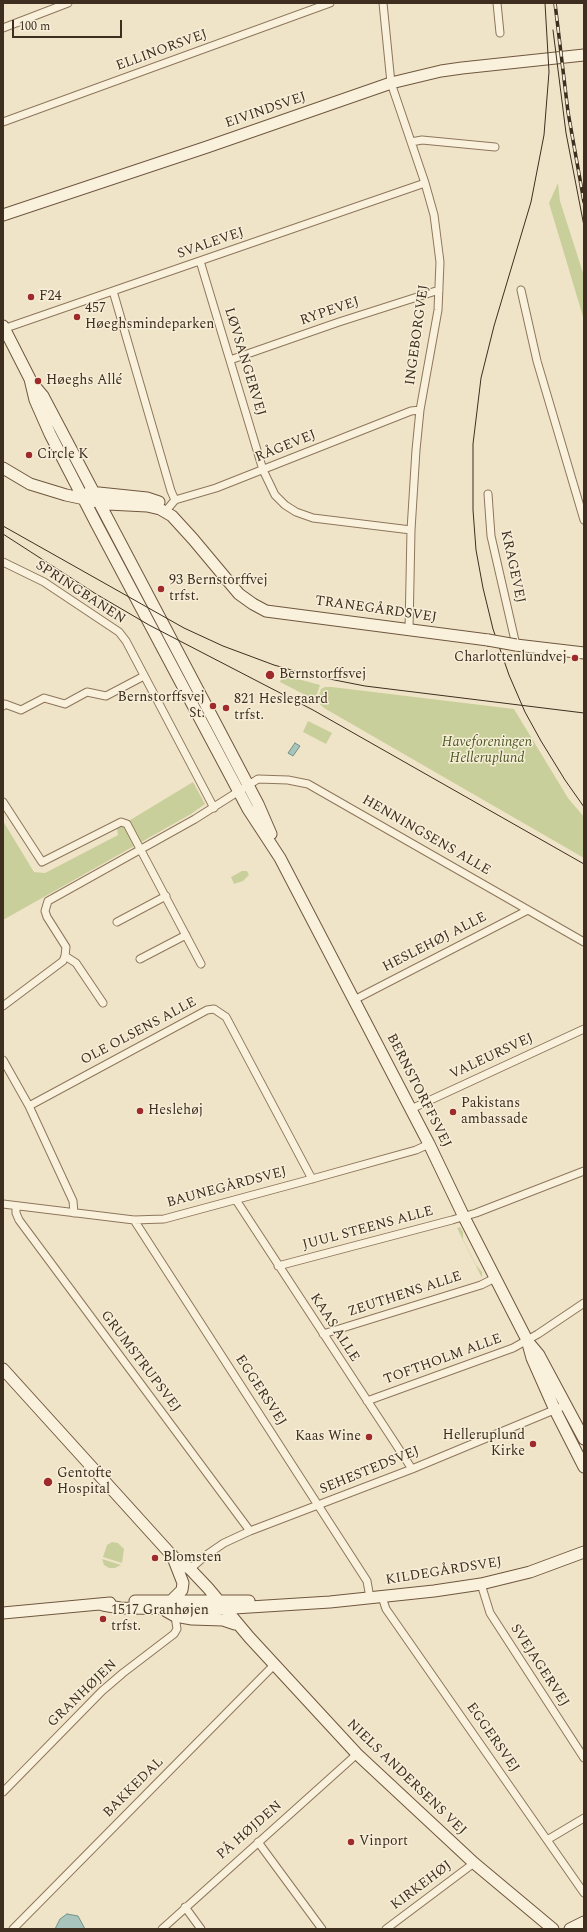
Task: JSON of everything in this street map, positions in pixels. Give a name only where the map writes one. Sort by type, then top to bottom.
[{"type":"street","points":[[3,28],[68,3]]},
{"type":"street","name":"ELLINORSVEJ","points":[[3,122],[330,3]]},
{"type":"street","name":"INGEBORGVEJ","points":[[383,3],[391,83],[425,183],[434,215],[440,262],[438,310],[420,410],[413,480],[409,630]]},
{"type":"street","points":[[497,3],[500,33]]},
{"type":"street","name":"EIVINDSVEJ","points":[[3,215],[207,147],[391,83],[441,71],[584,54]]},
{"type":"street","points":[[411,142],[422,140],[495,147]]},
{"type":"street","name":"SVALEVEJ","points":[[3,328],[425,183]]},
{"type":"street","name":"LØVSANGERVEJ","points":[[200,261],[263,470],[276,496],[285,505],[296,512],[313,518],[411,530]]},
{"type":"street","name":"RYPEVEJ","points":[[230,360],[439,290]]},
{"type":"street","points":[[521,290],[538,361],[584,520]]},
{"type":"street","points":[[113,291],[171,491],[170,506]]},
{"type":"street","name":"BERNSTORFFSVEJ","points":[[3,328],[30,379],[43,396],[248,785],[280,858],[429,1144],[494,1278],[527,1340],[532,1358],[555,1410],[584,1466]]},
{"type":"street","name":"BERNSTORFFSVEJ","points":[[30,379],[35,400],[50,434],[88,509],[238,791],[280,858]]},
{"type":"street","name":"RÅGEVEJ","points":[[170,506],[411,411],[420,410]]},
{"type":"street","points":[[3,468],[23,480],[35,491],[52,498],[83,505],[88,509]]},
{"type":"street","name":"TRANEGÅRDSVEJ","points":[[23,480],[47,489],[147,506],[170,506],[193,539],[239,594],[257,607],[266,611],[584,653]]},
{"type":"street","name":"KRAGEVEJ","points":[[488,494],[491,536],[516,645]]},
{"type":"street","name":"SPRINGBANEN","points":[[3,563],[44,582],[112,626],[126,641],[214,808]]},
{"type":"street","points":[[3,706],[5,704],[22,710],[44,698],[65,704],[87,692],[106,696],[144,676]]},
{"type":"street","name":"HENNINGSENS ALLE","points":[[66,956],[66,947],[47,917],[46,906],[54,896],[214,808],[238,791],[261,778],[288,780],[308,784],[584,942]]},
{"type":"street","points":[[3,802],[42,862],[121,822],[127,824],[142,848],[201,964]]},
{"type":"street","points":[[117,922],[166,896]]},
{"type":"street","name":"HESLEHØJ ALLE","points":[[354,1000],[528,910]]},
{"type":"street","points":[[140,959],[186,935]]},
{"type":"street","points":[[3,1006],[63,961],[66,956],[76,963],[103,1003]]},
{"type":"street","name":"OLE OLSENS ALLE","points":[[29,1106],[207,1010],[214,1009],[226,1017],[312,1179]]},
{"type":"street","name":"VALEURSVEJ","points":[[411,1109],[584,1029]]},
{"type":"street","points":[[3,1060],[29,1106],[73,1201],[74,1213]]},
{"type":"street","name":"BAUNEGÅRDSVEJ","points":[[3,1204],[134,1220],[175,1217],[416,1150],[429,1144]]},
{"type":"street","name":"JUUL STEENS ALLE","points":[[278,1266],[464,1216],[584,1170]]},
{"type":"street","name":"KAAS ALLE","points":[[236,1200],[412,1469]]},
{"type":"street","name":"GRUMSTRUPSVEJ","points":[[16,1206],[16,1213],[19,1220],[250,1531]]},
{"type":"street","name":"EGGERSVEJ","points":[[134,1220],[367,1581],[370,1598]]},
{"type":"street","name":"ZEUTHENS ALLE","points":[[323,1334],[481,1285],[494,1278]]},
{"type":"street","name":"TOFTHOLM ALLE","points":[[367,1401],[513,1348],[584,1303]]},
{"type":"street","name":"BERNSTORFFSVEJ","points":[[527,1340],[539,1354],[584,1439]]},
{"type":"street","points":[[3,1369],[171,1555],[186,1574],[182,1590],[172,1600]]},
{"type":"street","name":"SEHESTEDSVEJ","points":[[186,1574],[205,1556],[224,1543],[250,1531],[412,1469],[566,1405]]},
{"type":"street","name":"KILDEGÅRDSVEJ","points":[[103,1605],[120,1608],[162,1609],[218,1605],[306,1604],[434,1592],[481,1584],[537,1569],[584,1552]]},
{"type":"street","name":"NIELS ANDERSENS VEJ","points":[[186,1574],[249,1637],[357,1754],[474,1863],[553,1929]]},
{"type":"street","name":"SVEJAGERVEJ","points":[[481,1584],[490,1613],[584,1758]]},
{"type":"street","name":"EGGERSVEJ","points":[[382,1597],[386,1609],[584,1893]]},
{"type":"street","name":"KILDEGÅRDSVEJ","points":[[3,1613],[103,1605],[124,1601],[172,1600],[218,1605]]},
{"type":"street","name":"NIELS ANDERSENS VEJ","points":[[218,1605],[249,1637]]},
{"type":"street","name":"KILDEGÅRDSVEJ","points":[[162,1609],[176,1616],[192,1619],[223,1620],[235,1624]]},
{"type":"street","name":"GRANHØJEN","points":[[3,1792],[102,1691],[174,1634],[177,1629],[176,1616]]},
{"type":"street","name":"BAKKEDAL","points":[[13,1929],[274,1665]]},
{"type":"street","name":"PÅ HØJDEN","points":[[162,1929],[357,1754]]},
{"type":"street","points":[[547,1840],[584,1818]]},
{"type":"street","points":[[258,1842],[322,1929]]},
{"type":"street","name":"KIRKEHØJ","points":[[386,1929],[474,1863]]},
{"type":"street","points":[[185,1907],[201,1929]]},
{"type":"street","points":[[570,1929],[584,1922]]},
{"type":"green space","points":[[558,183],[560,201],[584,276],[584,320],[549,203]]},
{"type":"green space","points":[[283,675],[320,685],[315,700],[280,682]]},
{"type":"green space","name":"Haveforeningen Helleruplund","points":[[325,687],[514,709],[568,798],[584,817],[584,858],[324,708],[317,701],[321,689]]},
{"type":"green space","points":[[308,721],[332,733],[326,744],[303,732]]},
{"type":"green space","points":[[193,782],[205,804],[191,814],[3,920],[3,821],[34,872],[45,873],[118,835],[117,828]]},
{"type":"green space","points":[[242,871],[247,871],[249,875],[243,881],[234,884],[231,877]]},
{"type":"green space","points":[[460,1227],[463,1232],[463,1239],[476,1265],[482,1272],[482,1278],[457,1228]]},
{"type":"green space","points":[[112,1542],[118,1543],[124,1549],[122,1563],[103,1557],[107,1545]]},
{"type":"green space","points":[[102,1559],[121,1565],[115,1568],[109,1568],[104,1565]]},
{"type":"water","points":[[295,743],[300,746],[293,756],[288,753]]},
{"type":"water","points":[[67,1914],[78,1916],[85,1929],[55,1929],[60,1919]]},
{"type":"tram line","points":[[545,3],[549,72],[544,135],[531,202],[494,326],[481,378],[473,444],[473,510],[476,550],[483,588],[493,629],[509,675],[525,712],[541,741],[584,807]]},
{"type":"tram line","points":[[553,30],[566,133],[584,226]]},
{"type":"tram line","points":[[3,526],[184,628],[223,646],[274,665],[309,675],[365,686],[584,713]]},
{"type":"tram line","points":[[3,534],[96,594],[149,625],[313,710],[584,864]]},
{"type":"railway","points":[[555,3],[568,112],[584,202]]},
{"type":"place","name":"F24","points":[[31,297]]},
{"type":"place","name":"457 Høeghsmindeparken","points":[[77,317]]},
{"type":"place","name":"Høeghs Allé","points":[[38,381]]},
{"type":"place","name":"Circle K","points":[[29,455]]},
{"type":"place","name":"93 Bernstorffvej trfst.","points":[[161,589]]},
{"type":"place","name":"Charlottenlundvej","points":[[575,658]]},
{"type":"place","name":"Bernstorffsvej","points":[[270,675]]},
{"type":"place","name":"Bernstorffsvej St.","points":[[213,706]]},
{"type":"place","name":"821 Heslegaard trfst.","points":[[226,708]]},
{"type":"place","name":"Heslehøj","points":[[140,1111]]},
{"type":"place","name":"Pakistans ambassade","points":[[453,1112]]},
{"type":"place","name":"Kaas Wine","points":[[369,1437]]},
{"type":"place","name":"Helleruplund Kirke","points":[[533,1444]]},
{"type":"place","name":"Gentofte Hospital","points":[[48,1482]]},
{"type":"place","name":"Blomsten","points":[[155,1558]]},
{"type":"place","name":"1517 Granhøjen trfst.","points":[[103,1619]]},
{"type":"place","name":"Vinport","points":[[351,1842]]}]
